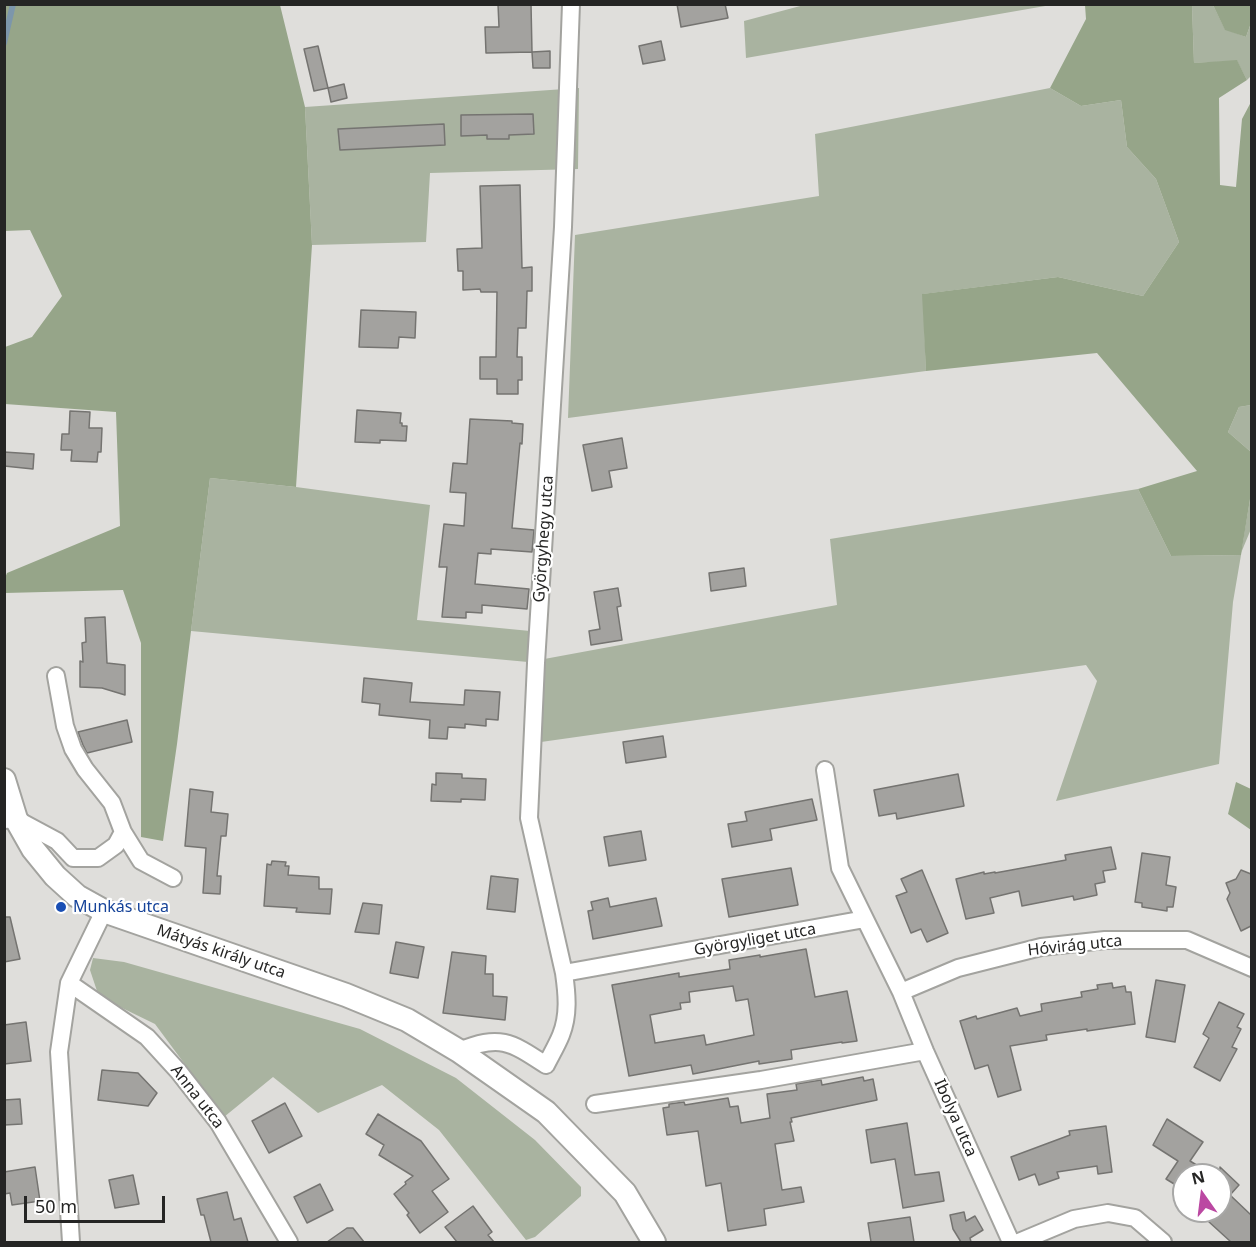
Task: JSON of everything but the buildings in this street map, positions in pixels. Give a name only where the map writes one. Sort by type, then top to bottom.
[{"type":"main road","name":"Mátyás király utca","points":[[4,780],[10,820],[55,876],[77,896],[104,912],[346,995],[407,1020],[459,1051],[546,1112],[625,1193],[654,1242]]},
{"type":"street","name":"Györgyhegy utca","points":[[459,1051],[476,1044],[494,1041],[518,1047],[546,1065],[561,1035],[566,1018],[567,994],[564,973],[529,818],[536,663],[563,227],[570,4]]},
{"type":"street","points":[[56,676],[65,726],[73,749],[85,769],[112,803],[123,832],[141,861],[173,878]]},
{"type":"street","points":[[825,770],[840,868],[901,992]]},
{"type":"street","points":[[10,820],[57,841],[73,858],[98,858],[116,845],[123,832]]},
{"type":"street","points":[[71,1242],[59,1052],[69,983],[104,912]]},
{"type":"street","name":"Györgyliget utca","points":[[564,973],[865,919]]},
{"type":"street","name":"Hóvirág utca","points":[[901,992],[958,968],[1041,947],[1105,940],[1187,940],[1251,968]]},
{"type":"street","name":"Anna utca","points":[[69,983],[147,1037],[178,1072],[218,1122],[289,1242]]},
{"type":"street","name":"Ibolya utca","points":[[901,992],[1011,1242]]},
{"type":"street","points":[[595,1104],[761,1080],[925,1051]]},
{"type":"street","points":[[1018,1242],[1074,1220],[1108,1213],[1135,1218],[1164,1242]]},
{"type":"green space","points":[[5,4],[280,5],[305,107],[312,245],[296,487],[210,478],[163,841],[141,837],[141,643],[123,590],[5,593],[7,573],[120,526],[116,412],[5,404],[5,347],[32,337],[62,296],[30,230],[5,231]]},
{"type":"green space","points":[[804,5],[1051,5],[746,58],[744,21]]},
{"type":"green space","points":[[1085,5],[1192,5],[1194,63],[1237,60],[1247,80],[1219,98],[1220,185],[1236,187],[1242,119],[1251,102],[1251,405],[1239,407],[1228,432],[1251,452],[1251,493],[1241,555],[1171,556],[1138,489],[1197,471],[1097,353],[926,371],[922,294],[1058,277],[1143,296],[1179,242],[1156,179],[1127,147],[1121,100],[1081,106],[1050,88],[1086,19]]},
{"type":"green space","points":[[1192,5],[1213,5],[1225,29],[1246,37],[1251,23],[1251,76],[1247,80],[1237,61],[1194,63]]},
{"type":"green space","points":[[1213,5],[1251,5],[1251,23],[1246,37],[1225,30]]},
{"type":"green space","points":[[579,88],[578,169],[430,173],[426,242],[312,245],[305,107]]},
{"type":"green space","points":[[1050,88],[1081,106],[1121,100],[1127,147],[1156,179],[1179,242],[1143,296],[1058,277],[923,294],[926,371],[568,418],[575,235],[819,196],[815,134]]},
{"type":"green space","points":[[1251,405],[1251,452],[1228,432],[1239,407]]},
{"type":"green space","points":[[210,478],[430,505],[417,620],[530,631],[528,662],[191,631]]},
{"type":"green space","points":[[1138,489],[1171,556],[1241,555],[1233,602],[1219,764],[1056,801],[1097,681],[1086,665],[541,742],[537,679],[528,662],[837,605],[830,539]]},
{"type":"green space","points":[[1251,493],[1251,529],[1241,553]]},
{"type":"green space","points":[[1236,782],[1251,789],[1251,830],[1228,814]]},
{"type":"green space","points":[[93,958],[124,962],[360,1029],[456,1078],[535,1140],[581,1187],[581,1196],[535,1237],[526,1240],[439,1130],[382,1085],[318,1113],[273,1077],[224,1117],[155,1024],[118,1006],[97,991],[90,970]]},
{"type":"waterway","points":[[4,43],[13,4]]},
{"type":"place","name":"Munkás utca","points":[[61,907]]}]
